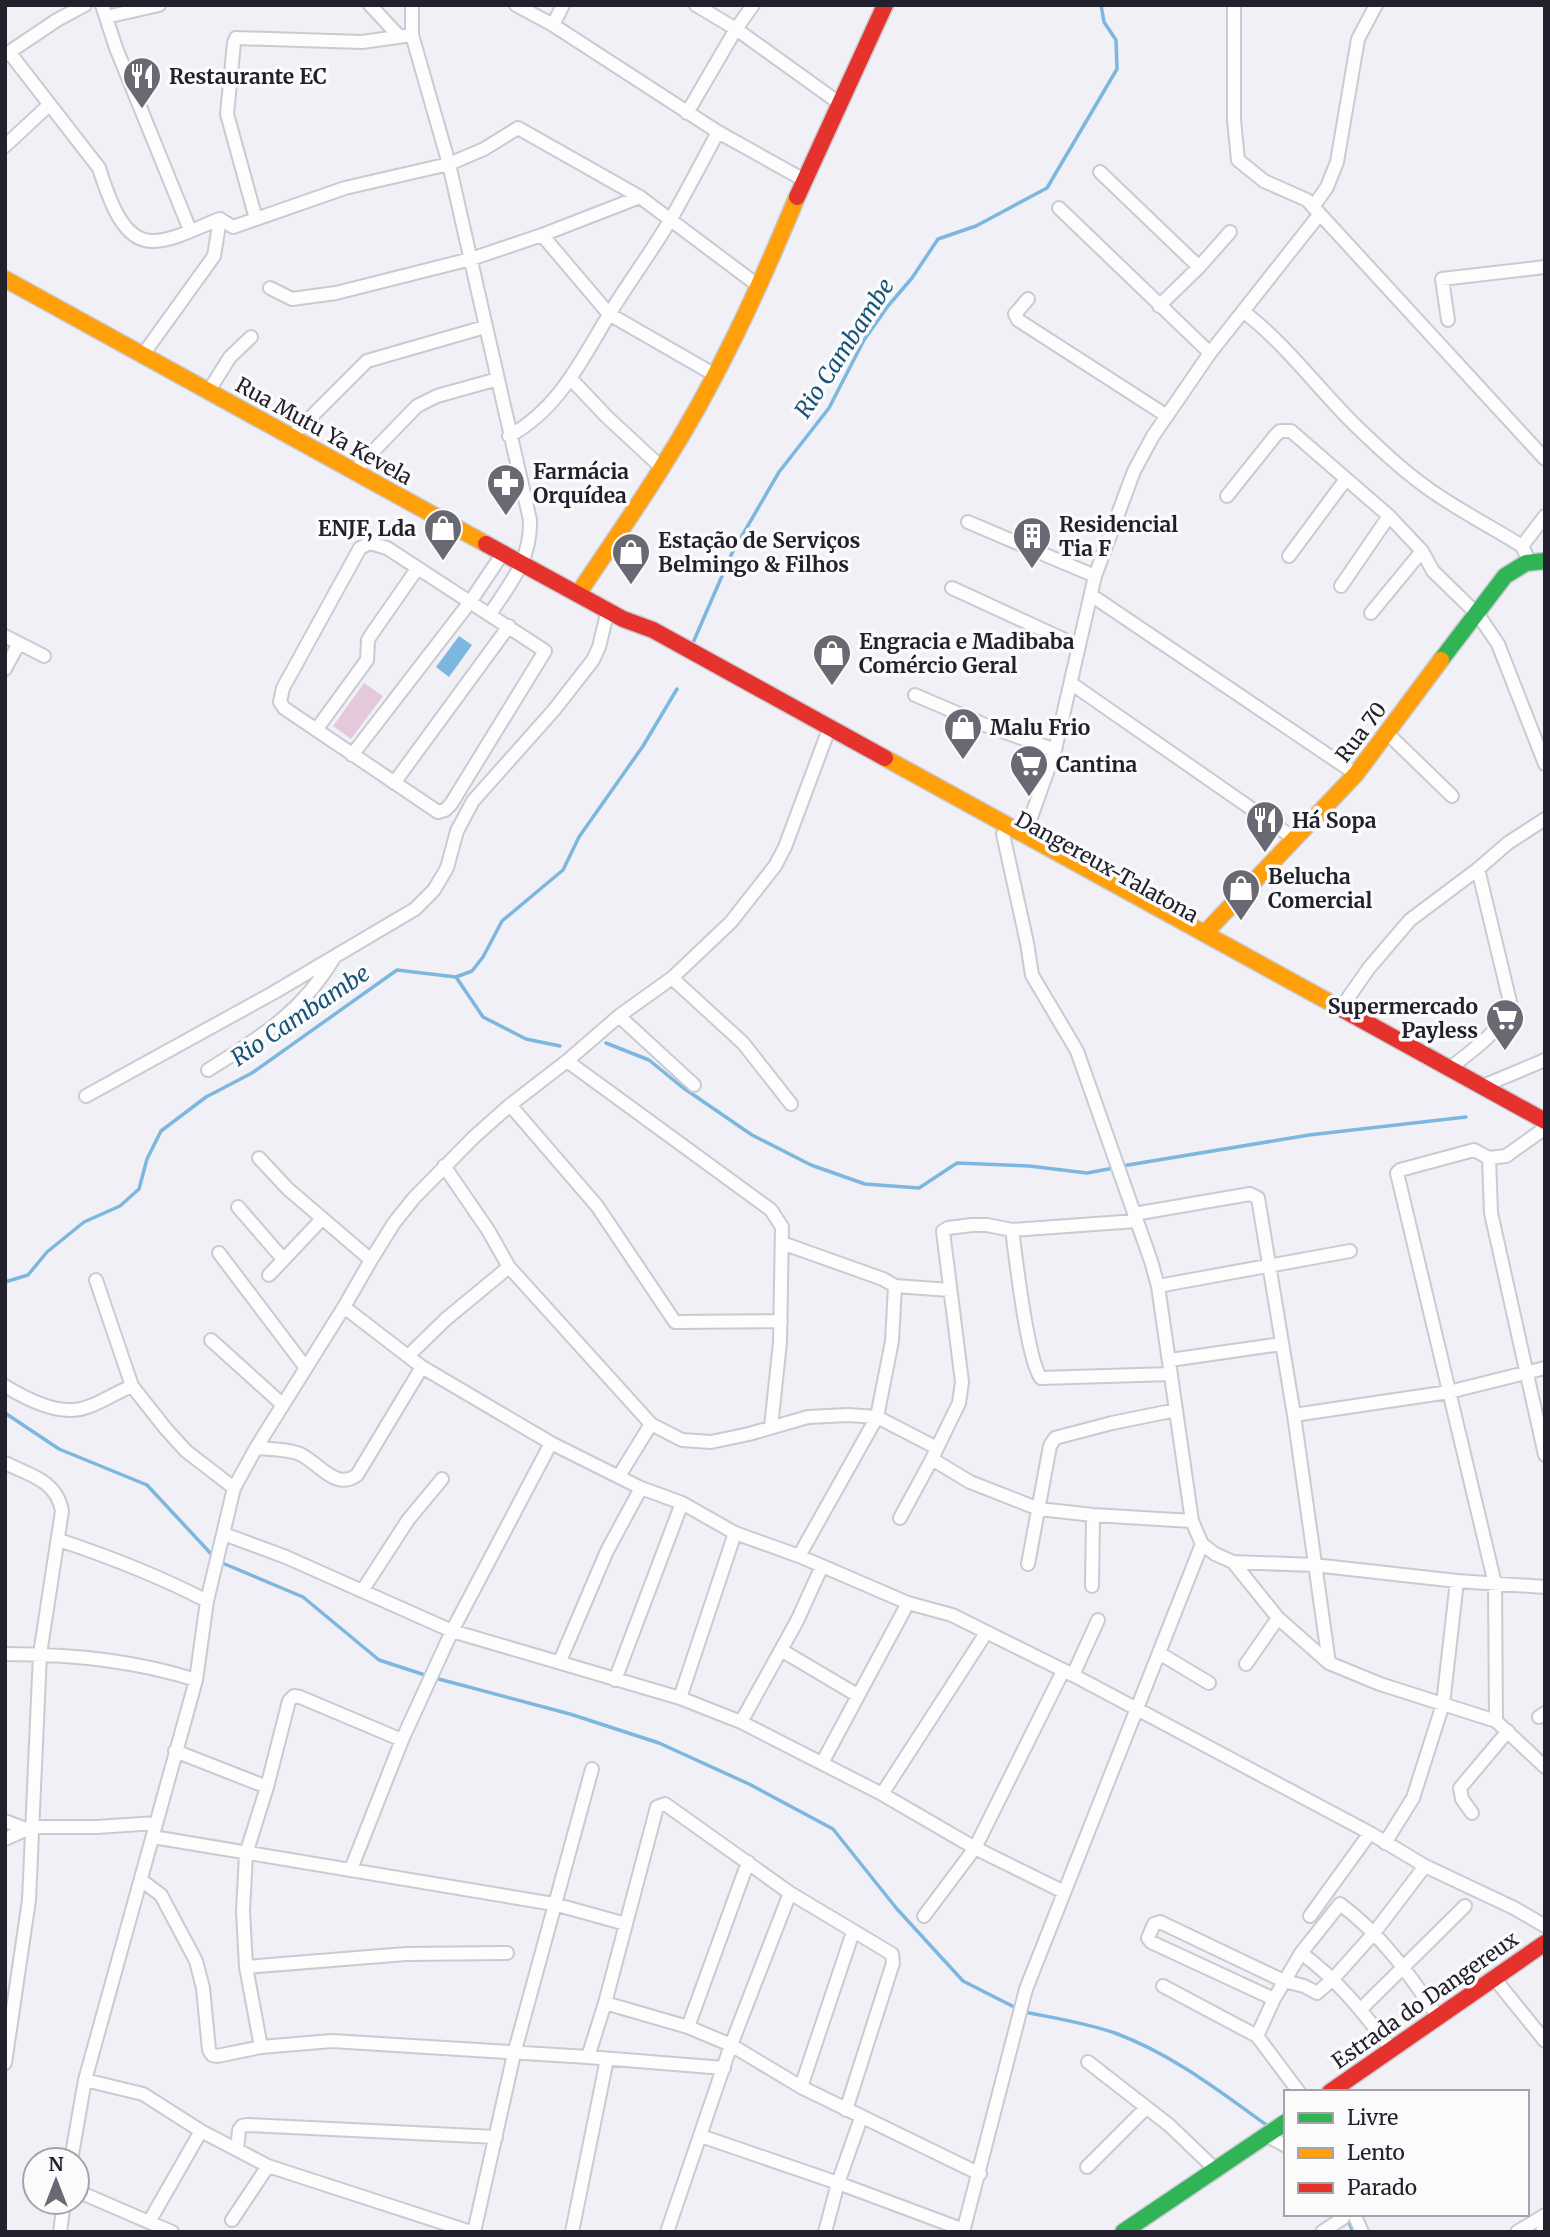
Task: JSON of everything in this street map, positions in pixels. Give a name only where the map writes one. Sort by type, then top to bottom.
[{"type":"main road","points":[[578,594],[662,468],[715,375],[760,287],[804,180],[885,5]]},
{"type":"main road","name":"Rua Mutu Ya Kevela","points":[[5,279],[651,634]]},
{"type":"main road","name":"Rua 70","points":[[1205,933],[1356,774],[1475,612],[1507,573],[1532,556]]},
{"type":"main road","name":"Dangereux-Talatona","points":[[651,634],[1025,834],[1483,1086],[1544,1128]]},
{"type":"main road","name":"Dangereux-Talatona","points":[[725,675],[826,737],[1544,1128]]},
{"type":"main road","name":"Estrada do Dangereux","points":[[1332,2090],[1545,1943]]},
{"type":"main road","points":[[1123,2232],[1275,2130]]},
{"type":"street","points":[[85,5],[57,20],[7,54],[99,169],[105,190],[127,229],[149,242],[172,237],[220,219]]},
{"type":"street","points":[[159,5],[104,11],[116,48],[190,230]]},
{"type":"street","points":[[370,5],[398,35]]},
{"type":"street","points":[[412,5],[412,35],[449,164],[530,520],[529,547],[523,564],[490,614]]},
{"type":"street","points":[[553,25],[563,5]]},
{"type":"street","points":[[696,5],[736,29],[839,103]]},
{"type":"street","points":[[687,113],[753,5]]},
{"type":"street","points":[[1234,5],[1234,120],[1238,160],[1264,181],[1298,195],[1316,211],[1545,459]]},
{"type":"street","points":[[1025,834],[1055,750],[1072,684],[1094,576],[1134,471],[1167,416],[1210,354],[1244,312],[1316,211],[1338,162],[1358,39],[1376,5]]},
{"type":"street","points":[[524,7],[687,113],[804,180]]},
{"type":"street","points":[[256,219],[227,114],[236,38],[362,42],[412,35]]},
{"type":"street","points":[[5,146],[49,105]]},
{"type":"street","points":[[220,219],[233,227],[345,188],[449,164],[484,149],[518,128],[640,197],[760,287]]},
{"type":"street","points":[[509,436],[526,427],[571,379],[671,219],[718,132]]},
{"type":"street","points":[[1100,173],[1199,267]]},
{"type":"street","points":[[270,288],[292,299],[312,298],[471,259],[640,197]]},
{"type":"street","points":[[1059,208],[1210,354]]},
{"type":"street","points":[[142,356],[214,256],[220,219]]},
{"type":"street","points":[[1159,306],[1230,232]]},
{"type":"street","points":[[542,235],[610,314],[715,375]]},
{"type":"street","points":[[1448,320],[1442,279],[1545,267]]},
{"type":"street","points":[[1028,299],[1015,314],[1018,320],[1167,416]]},
{"type":"street","points":[[1244,312],[1285,348],[1359,428],[1417,480],[1459,509],[1532,556],[1545,516]]},
{"type":"street","points":[[290,438],[367,361],[485,327]]},
{"type":"street","points":[[208,391],[230,358],[251,337]]},
{"type":"street","points":[[354,471],[417,406],[437,396],[498,379]]},
{"type":"street","points":[[571,379],[662,468]]},
{"type":"street","points":[[1227,496],[1275,436],[1285,430],[1291,431],[1389,516],[1422,551],[1433,571],[1489,629],[1498,645],[1545,764]]},
{"type":"street","points":[[1289,556],[1346,479]]},
{"type":"street","points":[[1341,586],[1389,516]]},
{"type":"street","points":[[968,523],[1094,576]]},
{"type":"street","points":[[370,543],[378,544],[470,602],[545,649],[546,653],[445,810],[438,812],[284,708],[280,702],[279,695],[360,548],[370,543]]},
{"type":"street","points":[[1371,613],[1422,551]]},
{"type":"street","points":[[352,755],[470,602],[503,553]]},
{"type":"street","points":[[316,730],[367,660],[368,640],[417,569]]},
{"type":"street","points":[[952,589],[1078,646]]},
{"type":"street","points":[[1091,595],[1356,774]]},
{"type":"street","points":[[86,1096],[273,993],[415,909],[434,890],[447,868],[457,831],[468,808],[586,670],[599,647],[608,610]]},
{"type":"street","points":[[394,783],[509,626]]},
{"type":"street","points":[[5,636],[44,656]]},
{"type":"street","points":[[5,669],[19,643]]},
{"type":"street","points":[[1072,684],[1295,839]]},
{"type":"street","points":[[915,695],[985,725],[1055,750]]},
{"type":"street","points":[[1387,733],[1452,796]]},
{"type":"street","points":[[73,2146],[85,2080],[111,1981],[196,1680],[207,1601],[234,1488],[394,1223],[444,1166],[510,1104],[567,1061],[619,1016],[672,978],[731,922],[775,866],[785,847],[826,737]]},
{"type":"street","points":[[1341,1008],[1369,968],[1410,920],[1508,843],[1545,819]]},
{"type":"street","points":[[1003,834],[1032,975],[1077,1051],[1158,1286],[1192,1521],[1202,1544],[1215,1554],[1233,1562],[1314,1565],[1457,1581],[1545,1587]]},
{"type":"street","points":[[1450,1068],[1480,1045],[1505,1018],[1511,1006],[1478,869]]},
{"type":"street","points":[[208,1070],[265,1035],[300,1003],[335,956]]},
{"type":"street","points":[[672,978],[743,1042],[791,1104]]},
{"type":"street","points":[[619,1016],[694,1085]]},
{"type":"street","points":[[1483,1086],[1545,1060]]},
{"type":"street","points":[[567,1061],[771,1210],[782,1227],[781,1321],[771,1427]]},
{"type":"street","points":[[510,1104],[597,1206],[675,1322],[781,1321]]},
{"type":"street","points":[[1496,1721],[1494,1584],[1397,1174],[1400,1170],[1474,1150],[1489,1158],[1506,1156],[1544,1128]]},
{"type":"street","points":[[259,1158],[321,1220],[370,1260]]},
{"type":"street","points":[[1489,1158],[1491,1213],[1545,1455]]},
{"type":"street","points":[[444,1166],[488,1230],[509,1267],[651,1424],[682,1440],[711,1442],[808,1417],[877,1417],[934,1453],[970,1482],[1039,1509],[1192,1521]]},
{"type":"street","points":[[900,1517],[959,1403],[962,1382],[943,1231],[948,1228],[980,1225],[1012,1230],[1135,1217],[1255,1195],[1258,1198],[1294,1415],[1329,1663]]},
{"type":"street","points":[[237,1207],[284,1259]]},
{"type":"street","points":[[269,1275],[321,1220]]},
{"type":"street","points":[[1012,1230],[1035,1367],[1041,1378],[1171,1374]]},
{"type":"street","points":[[782,1243],[883,1279],[895,1286],[950,1290]]},
{"type":"street","points":[[1158,1286],[1350,1251]]},
{"type":"street","points":[[219,1253],[306,1368]]},
{"type":"street","points":[[408,1356],[446,1319],[509,1267]]},
{"type":"street","points":[[96,1280],[132,1385],[186,1451],[234,1488]]},
{"type":"street","points":[[799,1556],[877,1417],[892,1341],[895,1286]]},
{"type":"street","points":[[344,1307],[422,1367],[551,1443],[641,1488],[682,1503],[735,1533],[799,1556],[908,1603],[952,1615],[1068,1673],[1370,1833],[1425,1866],[1514,1908],[1545,1926]]},
{"type":"street","points":[[211,1340],[283,1405]]},
{"type":"street","points":[[1170,1360],[1281,1344]]},
{"type":"street","points":[[256,1448],[301,1455],[339,1481],[351,1480],[357,1475],[422,1367]]},
{"type":"street","points":[[1294,1415],[1448,1392],[1545,1368]]},
{"type":"street","points":[[5,1386],[26,1399],[71,1410],[84,1407],[132,1385]]},
{"type":"street","points":[[1028,1564],[1049,1446],[1055,1438],[1176,1410]]},
{"type":"street","points":[[619,1476],[651,1424]]},
{"type":"street","points":[[351,1869],[402,1740],[452,1630],[551,1443]]},
{"type":"street","points":[[5,1464],[52,1487],[60,1498],[62,1511],[40,1654],[29,1828],[29,1900],[8,2019],[5,2063]]},
{"type":"street","points":[[362,1591],[408,1520],[442,1479]]},
{"type":"street","points":[[560,1661],[607,1551],[641,1488]]},
{"type":"street","points":[[615,1680],[682,1503]]},
{"type":"street","points":[[1092,1586],[1093,1515]]},
{"type":"street","points":[[680,1698],[735,1533]]},
{"type":"street","points":[[224,1534],[286,1557],[452,1630],[680,1698],[741,1722],[882,1794],[975,1848],[1064,1892]]},
{"type":"street","points":[[59,1540],[120,1561],[207,1601]]},
{"type":"street","points":[[701,2136],[838,2183],[963,2231],[1027,1990],[1202,1544]]},
{"type":"street","points":[[1233,1562],[1278,1618],[1329,1663],[1380,1684],[1496,1721],[1545,1767]]},
{"type":"street","points":[[741,1722],[797,1621],[822,1566]]},
{"type":"street","points":[[1385,1843],[1413,1798],[1443,1704],[1457,1581]]},
{"type":"street","points":[[822,1763],[908,1603]]},
{"type":"street","points":[[1246,1664],[1278,1618]]},
{"type":"street","points":[[924,1916],[975,1848],[1098,1620]]},
{"type":"street","points":[[882,1794],[986,1633]]},
{"type":"street","points":[[781,1650],[857,1695]]},
{"type":"street","points":[[1159,1653],[1209,1683]]},
{"type":"street","points":[[5,1654],[98,1658],[161,1668],[196,1680]]},
{"type":"street","points":[[261,2047],[246,1967],[243,1911],[246,1854],[289,1701],[294,1696],[402,1740]]},
{"type":"street","points":[[1472,1814],[1462,1799],[1460,1788],[1508,1731]]},
{"type":"street","points":[[175,1751],[267,1787]]},
{"type":"street","points":[[85,2080],[143,2094],[201,2131],[268,2166],[472,2232],[514,2054],[592,1769]]},
{"type":"street","points":[[588,2057],[657,1807],[665,1804],[790,1893],[892,1954],[894,1958],[846,2110]]},
{"type":"street","points":[[5,1821],[29,1828],[97,1828],[156,1823]]},
{"type":"street","points":[[5,1839],[29,1828]]},
{"type":"street","points":[[1310,1916],[1370,1833]]},
{"type":"street","points":[[153,1837],[554,1904],[626,1924]]},
{"type":"street","points":[[688,2027],[748,1862]]},
{"type":"street","points":[[1274,1999],[1151,1942],[1148,1938],[1154,1924],[1160,1922],[1284,1981],[1304,1986],[1317,1993],[1374,1933],[1425,1866]]},
{"type":"street","points":[[141,1880],[161,1895],[196,1961],[203,1988],[209,2050],[212,2055],[261,2047],[332,2041],[724,2068]]},
{"type":"street","points":[[667,2232],[731,2045],[790,1893]]},
{"type":"street","points":[[1257,2036],[1274,1999],[1301,1953],[1340,1904],[1374,1933],[1404,1966],[1438,2017]]},
{"type":"street","points":[[1360,2009],[1465,1906]]},
{"type":"street","points":[[801,2087],[853,1932]]},
{"type":"street","points":[[246,1967],[406,1954],[507,1953]]},
{"type":"street","points":[[1301,1953],[1333,1979],[1391,2049]]},
{"type":"street","points":[[1494,1978],[1545,2041]]},
{"type":"street","points":[[1163,1986],[1257,2036],[1298,2090]]},
{"type":"street","points":[[605,2003],[688,2027],[731,2045],[861,2119],[980,2174]]},
{"type":"street","points":[[572,2232],[607,2059]]},
{"type":"street","points":[[1088,2062],[1178,2133],[1216,2169]]},
{"type":"street","points":[[1087,2167],[1146,2108]]},
{"type":"street","points":[[825,2232],[838,2183],[861,2119]]},
{"type":"street","points":[[237,2150],[239,2130],[247,2125],[496,2137]]},
{"type":"street","points":[[149,2222],[201,2131]]},
{"type":"street","points":[[232,2220],[268,2166]]},
{"type":"street","points":[[91,2197],[172,2232]]},
{"type":"street","points":[[1517,2232],[1545,2215]]},
{"type":"street","points":[[1322,2232],[1345,2216]]},
{"type":"street","points":[[1347,2216],[1362,2232]]},
{"type":"street","points":[[1542,2232],[1545,2221]]},
{"type":"shaded area","points":[[364,683],[383,696],[351,739],[333,726]]},
{"type":"water","points":[[459,636],[472,645],[449,677],[436,667]]},
{"type":"waterway","name":"Rio Cambambe","points":[[692,645],[732,553],[779,472],[829,408],[864,340],[938,239],[976,226],[1047,188],[1117,69],[1116,40],[1104,22],[1101,5]]},
{"type":"waterway","name":"Rio Cambambe","points":[[5,1282],[28,1275],[47,1252],[84,1222],[120,1206],[139,1189],[147,1159],[161,1131],[206,1097],[252,1073],[397,970],[456,977],[472,971],[483,957],[502,921],[563,870],[579,837],[643,746],[677,689]]},
{"type":"waterway","points":[[456,977],[483,1017],[526,1039],[560,1046]]},
{"type":"waterway","points":[[606,1043],[649,1060],[682,1087],[752,1135],[811,1165],[865,1184],[919,1188],[957,1163],[1029,1166],[1087,1173],[1114,1168]]},
{"type":"waterway","points":[[1122,1166],[1309,1135],[1466,1117]]},
{"type":"waterway","points":[[5,1413],[59,1449],[147,1485],[214,1557]]},
{"type":"waterway","points":[[220,1562],[303,1597],[379,1660],[428,1676]]},
{"type":"waterway","points":[[435,1678],[570,1714],[659,1743],[749,1784],[833,1829],[897,1909],[963,1981],[1018,2009]]},
{"type":"waterway","points":[[1025,2012],[1093,2026],[1156,2051],[1268,2126]]},
{"type":"waterway","points":[[1347,2217],[1353,2232]]},
{"type":"traffic: fast","points":[[1441,660],[1505,576],[1526,563],[1545,561]]},
{"type":"traffic: fast","points":[[1123,2232],[1284,2123]]},
{"type":"traffic: slow","points":[[578,594],[651,485],[700,403],[751,302],[797,197]]},
{"type":"traffic: slow","points":[[5,279],[486,544]]},
{"type":"traffic: slow","points":[[1205,933],[1356,774],[1441,660]]},
{"type":"traffic: slow","points":[[885,758],[1340,1008]]},
{"type":"traffic: jam","points":[[797,197],[885,5]]},
{"type":"traffic: jam","points":[[486,544],[623,619],[653,630],[885,758]]},
{"type":"traffic: jam","points":[[1340,1008],[1545,1121]]},
{"type":"traffic: jam","points":[[1333,2090],[1545,1943]]},
{"type":"place","name":"Restaurante EC","points":[[142,110]]},
{"type":"place","name":"Farmácia Orquídea","points":[[506,517]]},
{"type":"place","name":"ENJF, Lda","points":[[443,562]]},
{"type":"place","name":"Residencial Tia F","points":[[1032,570]]},
{"type":"place","name":"Estação de Serviços Belmingo & Filhos","points":[[631,586]]},
{"type":"place","name":"Engracia e Madibaba Comércio Geral","points":[[832,687]]},
{"type":"place","name":"Malu Frio","points":[[963,761]]},
{"type":"place","name":"Cantina","points":[[1029,798]]},
{"type":"place","name":"Há Sopa","points":[[1265,854]]},
{"type":"place","name":"Belucha Comercial","points":[[1241,922]]},
{"type":"place","name":"Supermercado Payless","points":[[1505,1052]]}]
